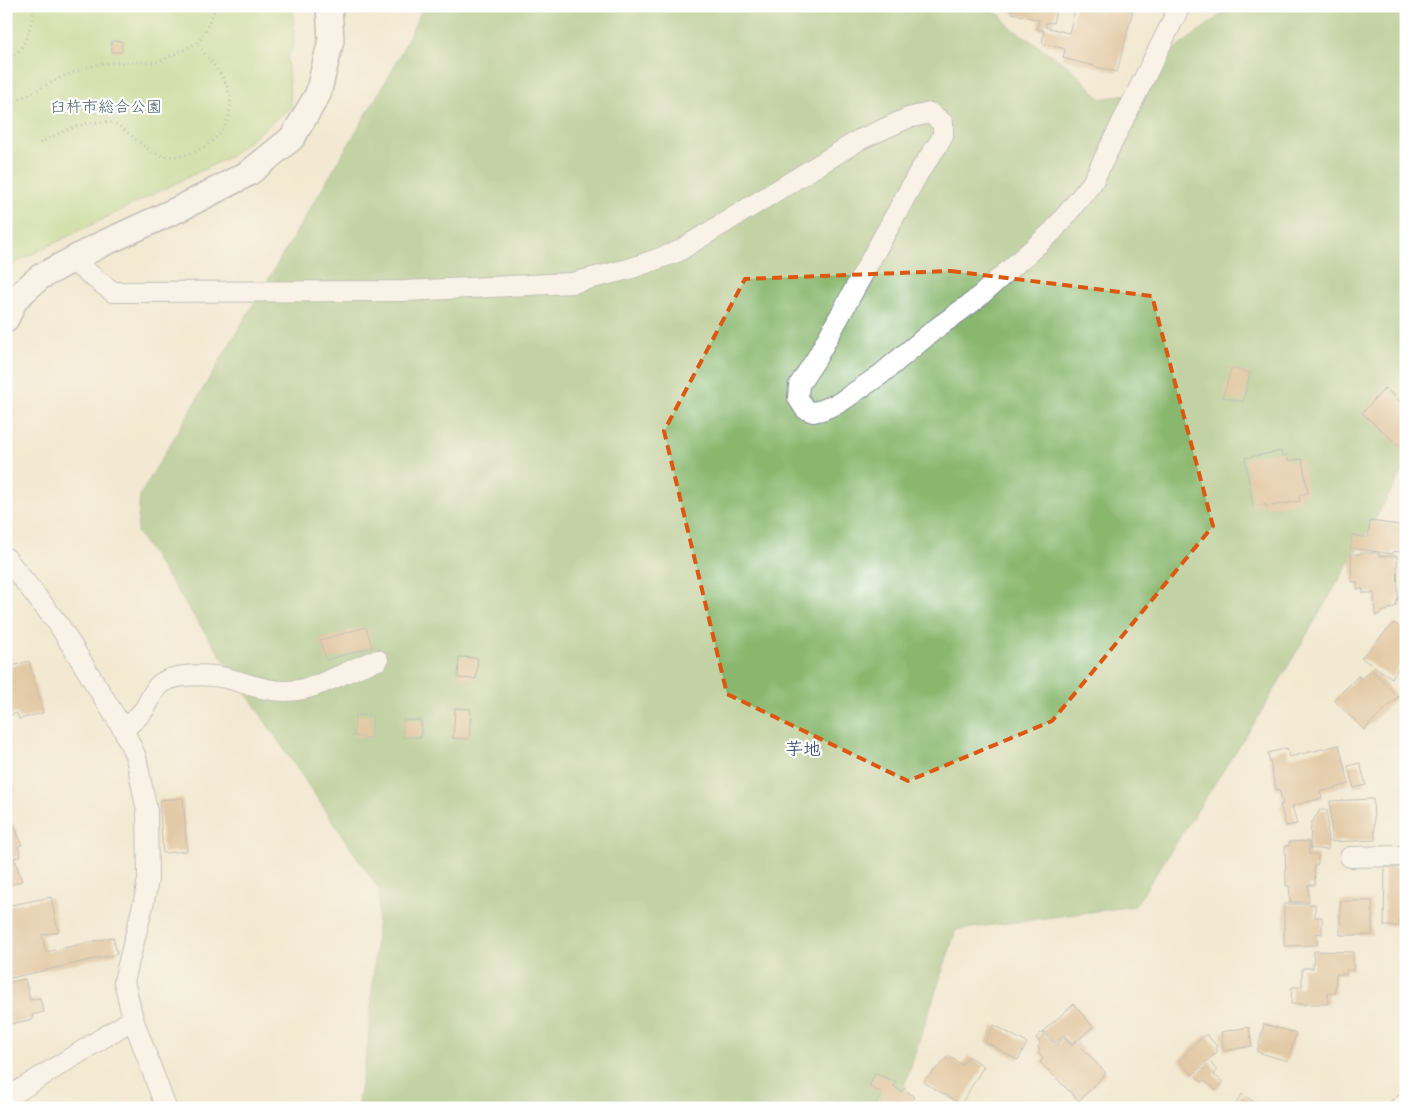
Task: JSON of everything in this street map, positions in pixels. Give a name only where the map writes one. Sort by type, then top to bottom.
[{"type":"street","points":[[6,319],[16,298],[40,277],[100,245],[181,208],[249,173],[292,138],[318,94],[331,40],[329,6]]},
{"type":"street","points":[[71,260],[113,292],[405,291],[572,283],[629,269],[677,252],[859,140],[908,118],[930,113],[938,117],[942,123],[943,135],[919,172],[816,360],[799,385],[798,398],[805,408],[812,412],[822,410],[839,403],[880,375],[934,330],[974,301],[1053,231],[1092,183],[1180,6]]},
{"type":"street","points":[[6,558],[60,625],[123,730],[136,757],[147,811],[148,880],[124,981],[133,1019],[166,1108]]},
{"type":"street","points":[[123,730],[142,712],[158,686],[183,676],[224,677],[265,690],[294,690],[316,686],[353,668],[378,660]]},
{"type":"street","points":[[1350,857],[1406,856]]},
{"type":"street","points":[[10,1096],[133,1019]]},
{"type":"street","points":[[1398,1108],[1406,1102]]},
{"type":"path","points":[[6,60],[13,58],[27,38],[35,6]]},
{"type":"path","points":[[6,106],[64,76],[88,66],[103,63],[159,62],[197,43],[203,36],[216,6]]},
{"type":"path","points":[[40,143],[86,123],[102,122],[111,123],[152,152],[163,156],[183,156],[204,147],[223,128],[231,109],[230,96],[222,74],[197,43]]},
{"type":"highlighted area","points":[[951,271],[1152,296],[1213,526],[1052,721],[908,781],[727,694],[664,431],[745,279]]},
{"type":"green space","name":"臼杵市総合公園","points":[[6,6],[293,6],[294,45],[287,58],[291,107],[229,157],[6,267]]},
{"type":"green space","points":[[424,6],[978,6],[1000,15],[1010,27],[1071,68],[1101,99],[1149,90],[1156,84],[1169,54],[1232,6],[1397,6],[1406,17],[1406,466],[1260,714],[1135,906],[956,930],[897,1108],[357,1108],[368,1043],[380,891],[137,532],[140,495],[392,71]]},
{"type":"building","points":[[1014,6],[1057,6],[1053,23],[1047,22],[1045,27],[1069,33],[1076,6],[1134,6],[1117,72],[1063,58],[1065,49],[1042,43],[1044,31],[1037,29],[1039,20],[1012,13]]},
{"type":"building","points":[[111,41],[122,41],[122,52],[112,52]]},
{"type":"building","points":[[1231,368],[1250,373],[1243,402],[1223,397]]},
{"type":"building","points":[[1385,388],[1406,407],[1406,452],[1362,413]]},
{"type":"building","points":[[1281,451],[1282,456],[1287,455],[1288,461],[1302,459],[1308,493],[1299,495],[1300,501],[1266,507],[1265,504],[1253,506],[1245,458]]},
{"type":"building","points":[[1370,521],[1406,526],[1406,553],[1393,551],[1393,554],[1350,548],[1352,535],[1368,538]]},
{"type":"building","points":[[1379,553],[1379,556],[1397,556],[1398,600],[1396,601],[1396,606],[1375,616],[1374,593],[1363,593],[1363,589],[1357,589],[1357,582],[1352,582],[1351,554]]},
{"type":"building","points":[[1406,622],[1406,669],[1400,665],[1392,678],[1361,658],[1394,623],[1402,628]]},
{"type":"building","points":[[366,627],[372,647],[326,660],[320,640]]},
{"type":"building","points":[[459,657],[478,658],[476,679],[458,678]]},
{"type":"building","points":[[29,661],[43,713],[19,719],[17,713],[10,715],[9,708],[6,709],[6,668]]},
{"type":"building","points":[[1371,669],[1398,697],[1364,730],[1334,700],[1358,676],[1361,679]]},
{"type":"building","points":[[455,708],[471,709],[469,739],[453,738]]},
{"type":"building","points":[[355,715],[373,716],[371,738],[354,736]]},
{"type":"building","points":[[403,720],[421,720],[421,737],[403,737]]},
{"type":"building","points":[[1339,745],[1349,784],[1320,792],[1322,798],[1292,806],[1297,824],[1286,826],[1280,805],[1283,804],[1279,789],[1276,790],[1268,753],[1287,748],[1289,757]]},
{"type":"building","points":[[1360,763],[1366,785],[1354,788],[1348,766]]},
{"type":"building","points":[[6,785],[12,785],[12,810],[6,810]]},
{"type":"building","points":[[183,798],[187,851],[163,853],[159,800]]},
{"type":"building","points":[[1373,799],[1375,840],[1332,842],[1330,801]]},
{"type":"building","points":[[1320,810],[1327,810],[1328,850],[1310,848],[1311,822],[1314,822]]},
{"type":"building","points":[[13,823],[22,845],[18,846],[21,856],[14,858],[22,881],[6,887],[6,825]]},
{"type":"building","points":[[1309,841],[1309,854],[1316,854],[1318,856],[1318,864],[1314,867],[1315,885],[1308,885],[1309,902],[1290,902],[1289,886],[1286,886],[1285,846],[1289,846],[1289,842]]},
{"type":"building","points":[[1385,867],[1406,867],[1406,920],[1399,920],[1399,926],[1384,926]]},
{"type":"building","points":[[51,897],[58,932],[42,935],[46,952],[113,937],[117,954],[6,979],[6,906]]},
{"type":"building","points":[[1340,901],[1372,901],[1372,935],[1340,935]]},
{"type":"building","points":[[1284,904],[1315,904],[1315,917],[1322,917],[1322,934],[1317,933],[1317,945],[1284,946]]},
{"type":"building","points":[[1314,951],[1353,952],[1353,970],[1346,970],[1346,974],[1336,974],[1335,994],[1328,993],[1328,1004],[1291,1004],[1292,987],[1302,987],[1302,968],[1313,968]]},
{"type":"building","points":[[25,979],[30,1000],[40,998],[44,1012],[32,1015],[33,1019],[6,1025],[6,983]]},
{"type":"building","points":[[1074,1004],[1093,1027],[1072,1044],[1064,1035],[1056,1043],[1043,1031]]},
{"type":"building","points":[[1264,1024],[1296,1033],[1288,1061],[1257,1052]]},
{"type":"building","points":[[994,1025],[1027,1043],[1018,1060],[985,1042]]},
{"type":"building","points":[[1249,1027],[1252,1046],[1224,1051],[1221,1032]]},
{"type":"building","points":[[1042,1032],[1056,1046],[1064,1038],[1072,1046],[1076,1042],[1106,1073],[1079,1101],[1040,1062],[1043,1058],[1038,1053],[1040,1043],[1036,1038]]},
{"type":"building","points":[[1206,1034],[1217,1046],[1215,1048],[1218,1051],[1193,1075],[1179,1060]]},
{"type":"building","points":[[949,1056],[962,1065],[968,1056],[984,1066],[961,1104],[923,1082]]},
{"type":"building","points":[[1210,1062],[1217,1071],[1214,1075],[1223,1082],[1216,1090],[1196,1076]]},
{"type":"building","points":[[875,1073],[896,1082],[894,1086],[901,1092],[904,1088],[914,1097],[911,1101],[919,1108],[872,1108],[883,1093],[869,1087]]},
{"type":"building","points":[[1242,1094],[1260,1106],[1259,1108],[1240,1108],[1235,1105]]},
{"type":"district","name":"芋地","points":[[803,749]]}]
